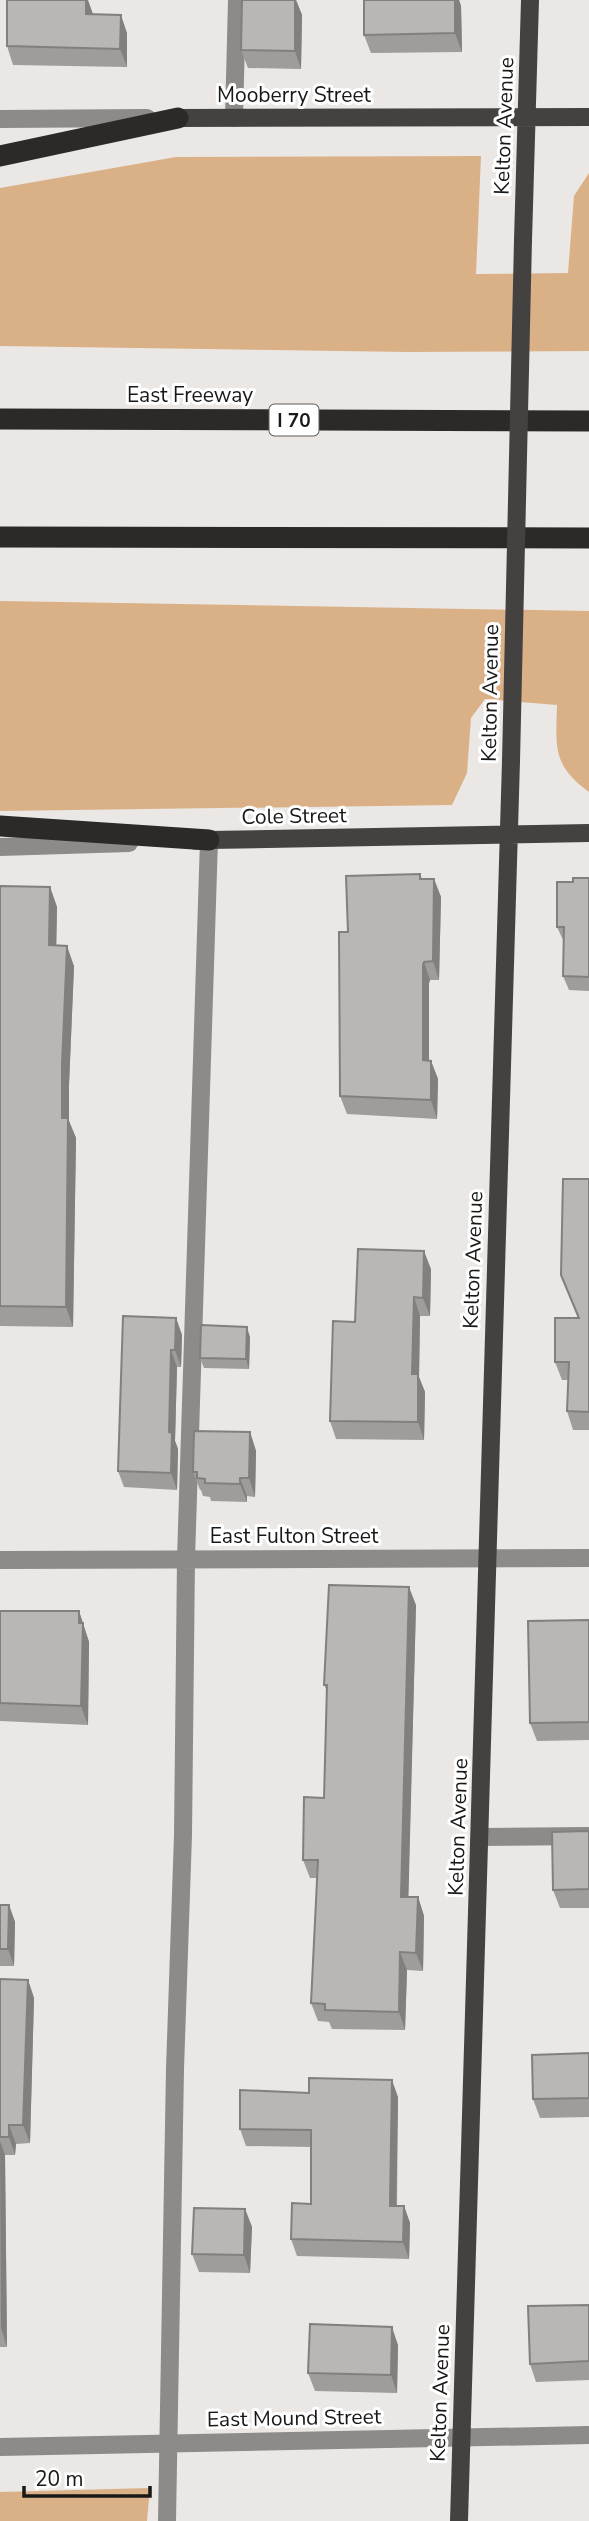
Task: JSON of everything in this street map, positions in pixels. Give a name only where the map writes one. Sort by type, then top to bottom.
[{"type":"highway","points":[[0,156],[178,118]]},
{"type":"highway","name":"East Freeway","points":[[0,419],[589,421]]},
{"type":"highway","points":[[0,537],[589,538]]},
{"type":"highway","points":[[0,826],[209,840]]},
{"type":"main road","name":"Kelton Avenue","points":[[459,2521],[510,833],[530,0]]},
{"type":"main road","name":"Mooberry Street","points":[[178,118],[589,117]]},
{"type":"main road","name":"Cole Street","points":[[209,840],[589,833]]},
{"type":"street","points":[[234,118],[237,0]]},
{"type":"street","name":"Mooberry Street","points":[[0,119],[178,118]]},
{"type":"street","points":[[167,2521],[183,1835],[186,1559],[209,840]]},
{"type":"street","name":"Cole Street","points":[[0,847],[209,840]]},
{"type":"street","name":"East Fulton Street","points":[[0,1560],[589,1558]]},
{"type":"street","points":[[480,1838],[589,1836]]},
{"type":"street","name":"East Mound Street","points":[[0,2447],[589,2435]]},
{"type":"shaded area","points":[[481,156],[476,274],[568,273],[574,196],[589,173],[589,351],[408,352],[0,346],[0,188],[176,157]]},
{"type":"shaded area","points":[[0,601],[589,611],[589,792],[562,764],[556,733],[557,705],[485,699],[471,718],[467,773],[452,805],[0,811]]},
{"type":"shaded area","points":[[150,2488],[147,2521],[0,2521],[0,2492]]},
{"type":"building","points":[[7,0],[86,0],[86,14],[121,15],[120,49],[7,46]]},
{"type":"building","points":[[242,0],[295,0],[295,51],[241,50]]},
{"type":"building","points":[[364,0],[455,0],[455,33],[364,35]]},
{"type":"building","points":[[420,874],[420,879],[434,879],[433,961],[424,962],[423,965],[423,1060],[431,1061],[431,1100],[340,1096],[339,932],[348,932],[346,876]]},
{"type":"building","points":[[573,878],[589,878],[589,977],[563,976],[564,927],[557,927],[557,882],[573,882]]},
{"type":"building","points":[[0,886],[50,887],[49,945],[67,946],[62,1065],[62,1118],[68,1118],[66,1307],[0,1306]]},
{"type":"building","points":[[563,1179],[589,1179],[589,1412],[567,1411],[569,1362],[555,1362],[555,1318],[579,1318],[561,1275]]},
{"type":"building","points":[[358,1249],[424,1251],[423,1298],[414,1297],[412,1374],[418,1374],[418,1422],[330,1421],[333,1321],[355,1322]]},
{"type":"building","points":[[123,1316],[176,1318],[175,1350],[171,1350],[171,1473],[118,1471]]},
{"type":"building","points":[[201,1325],[247,1327],[246,1359],[200,1358]]},
{"type":"building","points":[[194,1431],[250,1432],[249,1478],[240,1478],[240,1484],[205,1483],[205,1479],[197,1478],[197,1472],[193,1472]]},
{"type":"building","points":[[329,1585],[409,1587],[401,1897],[418,1897],[416,1953],[400,1952],[399,2012],[325,2010],[325,2004],[311,2003],[318,1860],[303,1860],[304,1797],[324,1798],[327,1685],[324,1685]]},
{"type":"building","points":[[0,1611],[79,1611],[79,1623],[83,1623],[81,1706],[0,1703]]},
{"type":"building","points":[[589,1620],[589,1722],[530,1723],[528,1621]]},
{"type":"building","points":[[589,1831],[589,1889],[553,1890],[552,1832]]},
{"type":"building","points":[[0,1905],[9,1905],[8,1949],[0,1949]]},
{"type":"building","points":[[0,1979],[28,1980],[23,2125],[9,2125],[9,2137],[0,2137]]},
{"type":"building","points":[[589,2053],[589,2098],[533,2099],[532,2055]]},
{"type":"building","points":[[309,2078],[392,2080],[390,2206],[404,2206],[403,2242],[291,2239],[292,2203],[311,2204],[311,2130],[240,2129],[240,2090],[309,2093]]},
{"type":"building","points":[[194,2208],[245,2209],[244,2255],[192,2254]]},
{"type":"building","points":[[589,2305],[589,2361],[530,2364],[528,2306]]},
{"type":"building","points":[[310,2324],[392,2327],[391,2375],[308,2373]]}]
